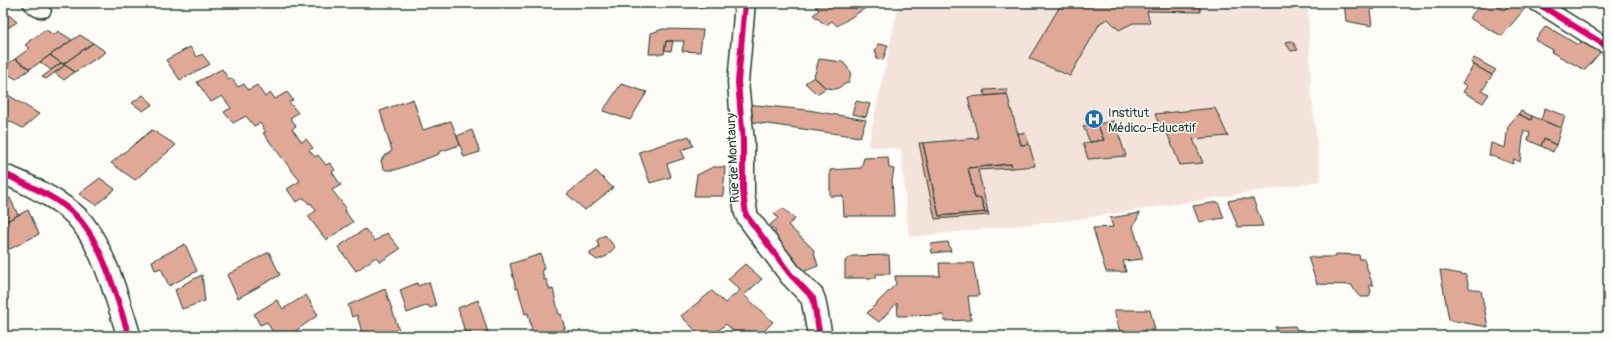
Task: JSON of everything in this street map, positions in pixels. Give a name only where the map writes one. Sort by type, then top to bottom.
[{"type":"street","name":"Rue de Montaury","points":[[745,3],[738,82],[743,141],[743,192],[746,215],[790,274],[813,298],[820,336]]},
{"type":"street","points":[[1537,3],[1596,41],[1608,47]]},
{"type":"street","points":[[3,173],[52,199],[72,212],[84,224],[109,279],[129,336]]},
{"type":"shaded area","name":"Institut Médico-Educatif","points":[[899,3],[1308,3],[1311,92],[1321,181],[1079,219],[909,237],[901,149],[868,146]]},
{"type":"building","points":[[680,3],[707,3],[706,8],[680,6]]},
{"type":"building","points":[[821,3],[830,3],[833,6],[838,3],[892,3],[872,4],[837,26],[832,21],[826,25],[813,15],[819,10],[815,7]]},
{"type":"building","points":[[1062,3],[1199,3],[1201,12],[1147,11],[1150,23],[1133,23],[1119,30],[1108,19],[1100,23],[1070,76],[1029,58]]},
{"type":"building","points":[[1344,3],[1375,3],[1375,9],[1370,10],[1372,26],[1346,21]]},
{"type":"building","points":[[1482,3],[1492,3],[1504,10],[1510,3],[1520,3],[1526,7],[1502,36],[1469,18]]},
{"type":"building","points":[[3,10],[17,22],[3,31]]},
{"type":"building","points":[[1546,26],[1578,45],[1584,39],[1603,49],[1585,70],[1551,52],[1553,50],[1535,40]]},
{"type":"building","points":[[663,29],[703,30],[700,52],[682,51],[684,41],[666,41],[664,54],[649,54],[651,33]]},
{"type":"building","points":[[46,30],[54,35],[58,31],[72,40],[30,69],[15,59],[30,48],[25,45],[29,41]]},
{"type":"building","points":[[80,35],[93,43],[63,64],[50,55]]},
{"type":"building","points":[[666,41],[673,41],[671,51],[664,50]]},
{"type":"building","points":[[1292,41],[1298,50],[1291,51],[1285,42]]},
{"type":"building","points":[[93,43],[106,52],[75,72],[63,64]]},
{"type":"building","points":[[878,44],[888,45],[883,60],[876,59],[877,53],[875,52]]},
{"type":"building","points":[[190,47],[197,57],[202,54],[210,64],[180,80],[166,60]]},
{"type":"building","points":[[50,55],[61,63],[51,70],[40,62]]},
{"type":"building","points":[[1474,58],[1496,70],[1492,75],[1471,63]]},
{"type":"building","points":[[15,59],[30,69],[16,79],[3,71],[3,67]]},
{"type":"building","points":[[819,59],[843,62],[851,72],[849,82],[836,89],[826,88],[814,77]]},
{"type":"building","points":[[61,63],[65,65],[46,79],[42,77]]},
{"type":"building","points":[[65,65],[75,72],[64,80],[55,73]]},
{"type":"building","points":[[1474,65],[1492,75],[1482,91],[1489,94],[1483,103],[1463,92],[1467,86],[1462,83]]},
{"type":"building","points":[[222,69],[229,80],[232,78],[238,87],[244,84],[248,90],[257,85],[265,97],[271,93],[275,99],[287,92],[293,100],[289,102],[298,113],[290,118],[296,126],[292,129],[302,142],[306,139],[313,148],[309,150],[315,157],[318,155],[326,165],[330,163],[335,170],[332,172],[341,185],[332,190],[346,208],[344,210],[353,222],[326,240],[308,216],[316,211],[311,203],[309,204],[304,198],[296,202],[287,189],[300,181],[263,133],[266,132],[260,123],[254,126],[246,116],[233,123],[224,112],[231,108],[222,96],[211,102],[197,82]]},
{"type":"building","points":[[814,77],[826,88],[817,94],[805,83]]},
{"type":"building","points":[[621,84],[647,92],[630,120],[603,111]]},
{"type":"building","points":[[1006,89],[1007,94],[985,96],[984,90]]},
{"type":"building","points":[[3,92],[39,114],[23,128],[3,118]]},
{"type":"building","points":[[1007,94],[1021,145],[1029,144],[1035,166],[1012,168],[1011,164],[968,168],[975,198],[981,198],[985,212],[939,216],[923,143],[978,138],[968,97]]},
{"type":"building","points":[[143,95],[153,104],[143,111],[132,103]]},
{"type":"building","points":[[413,99],[423,130],[451,121],[460,145],[395,170],[386,170],[383,168],[381,161],[384,156],[392,151],[380,111]]},
{"type":"building","points":[[856,101],[870,104],[866,117],[852,114]]},
{"type":"building","points":[[745,104],[808,110],[866,120],[860,137],[746,121]]},
{"type":"building","points":[[1215,108],[1228,136],[1193,139],[1203,163],[1180,165],[1165,128],[1161,129],[1155,114]]},
{"type":"building","points":[[1545,108],[1565,116],[1561,128],[1541,120]]},
{"type":"building","points":[[1521,111],[1532,116],[1531,120],[1518,114]]},
{"type":"building","points":[[1518,114],[1531,120],[1532,116],[1561,128],[1556,145],[1544,139],[1541,146],[1528,140],[1530,133],[1524,131],[1520,162],[1514,159],[1513,164],[1489,155],[1491,143],[1505,148],[1508,126]]},
{"type":"building","points":[[1114,121],[1126,156],[1088,159],[1083,143],[1104,140],[1097,124]]},
{"type":"building","points":[[1097,124],[1104,140],[1090,142],[1083,126]]},
{"type":"building","points":[[152,130],[176,145],[135,180],[111,163]]},
{"type":"building","points":[[472,130],[480,152],[464,157],[457,136]]},
{"type":"building","points":[[1018,133],[1025,133],[1029,144],[1021,145]]},
{"type":"building","points":[[689,136],[693,146],[681,150],[685,158],[667,164],[671,177],[650,183],[639,152]]},
{"type":"building","points":[[1544,139],[1556,145],[1553,152],[1541,146]]},
{"type":"building","points":[[919,143],[923,143],[939,216],[988,212],[989,215],[935,219]]},
{"type":"building","points":[[888,157],[889,168],[894,169],[892,180],[894,216],[844,216],[843,196],[830,196],[830,170],[861,168],[864,158]]},
{"type":"building","points":[[1011,164],[1012,168],[978,170],[988,212],[985,212],[981,198],[975,198],[968,168]]},
{"type":"building","points":[[713,167],[725,167],[723,196],[694,196],[697,175]]},
{"type":"building","points":[[596,171],[613,188],[585,210],[567,194]]},
{"type":"building","points":[[100,178],[115,189],[96,205],[79,194]]},
{"type":"building","points":[[10,198],[18,215],[3,223],[3,201]]},
{"type":"building","points":[[1253,199],[1263,226],[1238,227],[1228,201]]},
{"type":"building","points":[[1218,202],[1224,218],[1199,222],[1193,206]]},
{"type":"building","points":[[783,208],[795,219],[788,225],[813,249],[818,266],[800,273],[793,257],[772,236],[776,232],[770,225],[778,218],[774,214]]},
{"type":"building","points":[[28,210],[39,234],[10,249],[8,248],[3,250],[3,223]]},
{"type":"building","points":[[1140,213],[1133,227],[1143,259],[1123,261],[1126,272],[1106,272],[1093,228],[1113,227],[1110,218]]},
{"type":"building","points":[[365,229],[375,241],[387,233],[400,249],[380,262],[376,257],[356,271],[338,247]]},
{"type":"building","points":[[605,235],[615,247],[607,256],[597,260],[590,255],[590,253],[599,248],[597,240]]},
{"type":"building","points":[[948,242],[951,251],[932,253],[931,244]]},
{"type":"building","points":[[185,244],[197,271],[169,286],[161,268],[155,270],[152,261]]},
{"type":"building","points":[[269,252],[280,275],[238,298],[227,275]]},
{"type":"building","points":[[541,254],[544,269],[542,269],[544,280],[546,279],[550,290],[553,289],[559,315],[561,314],[565,329],[562,330],[563,336],[533,336],[528,313],[525,314],[518,288],[516,289],[510,264]]},
{"type":"building","points":[[1336,254],[1359,255],[1360,259],[1364,259],[1373,286],[1369,285],[1371,291],[1369,297],[1360,297],[1352,285],[1317,284],[1308,257],[1336,257]]},
{"type":"building","points":[[889,255],[890,274],[876,274],[876,278],[845,278],[845,261],[852,256]]},
{"type":"building","points":[[939,263],[973,263],[979,296],[968,296],[971,320],[944,321],[943,315],[898,316],[897,303],[879,322],[867,313],[896,284],[895,276],[940,276]]},
{"type":"building","points":[[745,264],[762,279],[744,295],[773,322],[764,331],[769,336],[739,336],[726,324],[712,336],[701,336],[681,316],[712,291],[725,303],[740,290],[728,279]]},
{"type":"building","points":[[1440,270],[1466,275],[1469,288],[1481,291],[1488,327],[1449,320]]},
{"type":"building","points":[[202,275],[205,301],[182,309],[175,290]]},
{"type":"building","points":[[429,282],[436,306],[430,308],[428,305],[407,313],[400,290],[417,283],[418,286]]},
{"type":"building","points":[[385,289],[401,336],[363,336],[357,315],[352,317],[348,305]]},
{"type":"building","points":[[306,295],[318,315],[294,332],[283,336],[275,336],[267,322],[260,325],[254,314],[277,300],[283,309]]},
{"type":"building","points":[[478,300],[489,336],[466,336],[458,308]]},
{"type":"building","points":[[1114,310],[1150,310],[1155,330],[1144,330],[1145,335],[1121,336]]},
{"type":"building","points":[[1295,326],[1299,336],[1279,336],[1275,327]]},
{"type":"cycle path","points":[[745,3],[738,82],[743,141],[743,192],[746,215],[790,274],[813,298],[820,336]]},
{"type":"cycle path","points":[[1537,3],[1608,47]]},
{"type":"cycle path","points":[[3,173],[56,201],[72,212],[81,222],[99,252],[129,336]]},
{"type":"place","name":"Institut Médico-Educatif","points":[[1094,119]]}]
